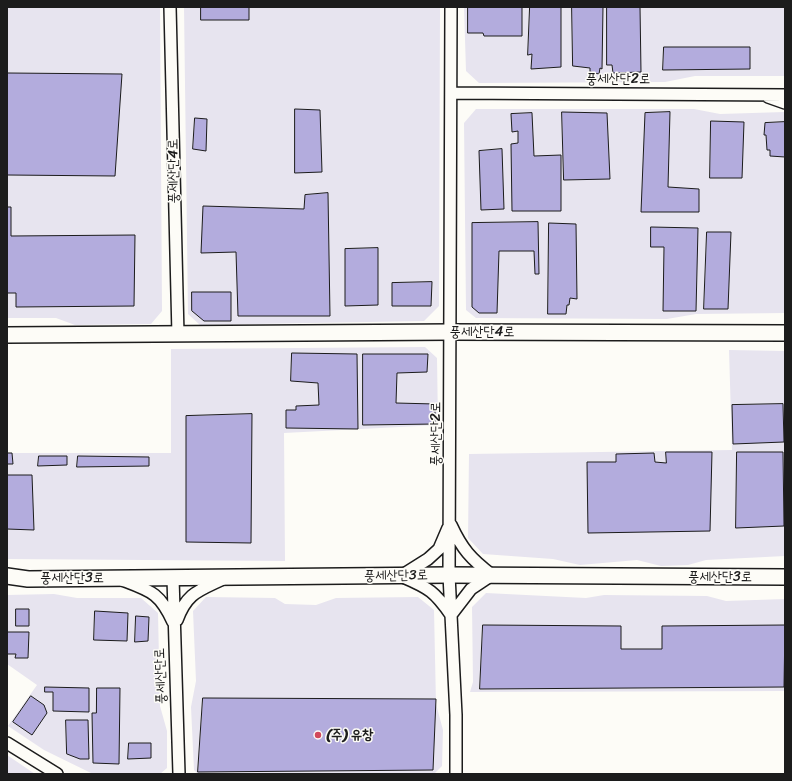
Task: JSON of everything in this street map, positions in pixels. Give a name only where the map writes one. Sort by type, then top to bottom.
[{"type":"street","name":"풍세산단4로","points":[[170,7],[178,335]]},
{"type":"street","name":"풍세산단2로","points":[[451,7],[449,575],[456,715],[456,774]]},
{"type":"street","points":[[760,94],[785,88]]},
{"type":"street","name":"풍세산단2로","points":[[451,93],[785,95]]},
{"type":"street","points":[[760,94],[785,103]]},
{"type":"street","name":"풍세산단4로","points":[[7,335],[451,332],[782,333]]},
{"type":"street","points":[[401,576],[428,588],[439,598],[451,615],[471,589],[492,575],[469,557],[460,544],[450,522]]},
{"type":"street","points":[[401,576],[428,559],[439,549],[450,522]]},
{"type":"street","name":"풍세산단3로","points":[[7,576],[28,579],[449,575],[785,577]]},
{"type":"street","points":[[175,627],[182,606],[189,598],[225,577]]},
{"type":"street","points":[[116,578],[147,589],[160,598],[175,627]]},
{"type":"street","name":"풍세산단로","points":[[173,578],[179,774]]},
{"type":"street","points":[[7,743],[57,774]]},
{"type":"shaded area","points":[[7,7],[160,7],[162,311],[151,324],[75,325],[56,318],[7,318]]},
{"type":"shaded area","points":[[184,7],[440,7],[439,306],[424,321],[200,325],[188,314]]},
{"type":"shaded area","points":[[464,7],[785,7],[785,76],[695,76],[665,82],[479,83],[466,71]]},
{"type":"shaded area","points":[[476,109],[694,109],[720,114],[784,112],[785,313],[696,314],[667,319],[476,318],[466,310],[464,123]]},
{"type":"shaded area","points":[[425,347],[437,358],[438,425],[284,433],[285,561],[7,559],[7,453],[171,453],[171,349]]},
{"type":"shaded area","points":[[729,350],[785,351],[785,556],[706,560],[688,565],[661,566],[637,560],[580,565],[553,559],[483,554],[468,538],[469,454],[732,450]]},
{"type":"shaded area","points":[[486,593],[586,598],[604,595],[707,596],[726,601],[785,599],[785,691],[470,692],[473,682],[472,607]]},
{"type":"shaded area","points":[[54,594],[77,598],[141,598],[158,613],[160,706],[167,731],[167,768],[160,774],[93,774],[44,750],[8,726],[37,685],[7,664],[7,595]]},
{"type":"shaded area","points":[[206,597],[275,598],[285,604],[316,605],[336,598],[418,597],[434,610],[436,704],[443,730],[442,766],[434,774],[198,774],[194,770],[191,707],[196,681],[193,611]]},
{"type":"shaded area","points":[[7,755],[35,774],[7,774]]},
{"type":"building","points":[[201,7],[249,7],[249,20],[201,20]]},
{"type":"building","points":[[468,7],[522,7],[522,36],[484,36],[483,33],[468,33]]},
{"type":"building","points":[[530,7],[561,7],[561,67],[531,69],[532,54],[528,55]]},
{"type":"building","points":[[572,7],[603,7],[602,69],[600,68],[599,74],[590,72],[590,68],[573,66]]},
{"type":"building","points":[[607,7],[640,7],[641,72],[613,73],[612,65],[607,65]]},
{"type":"building","points":[[664,47],[750,47],[750,69],[663,70]]},
{"type":"building","points":[[7,73],[122,74],[115,176],[7,175]]},
{"type":"building","points":[[295,109],[320,110],[322,172],[295,173]]},
{"type":"building","points":[[562,112],[607,113],[610,179],[564,180]]},
{"type":"building","points":[[670,112],[668,187],[699,189],[699,212],[641,212],[645,113]]},
{"type":"building","points":[[532,113],[534,156],[561,155],[561,211],[512,211],[511,144],[518,143],[518,131],[512,132],[511,114]]},
{"type":"building","points":[[195,118],[207,119],[206,151],[193,149]]},
{"type":"building","points":[[711,121],[744,122],[742,178],[710,178]]},
{"type":"building","points":[[785,122],[785,157],[770,156],[770,150],[767,150],[766,135],[764,135],[765,123]]},
{"type":"building","points":[[502,149],[504,209],[481,210],[479,151]]},
{"type":"building","points":[[328,193],[330,316],[238,316],[236,252],[201,253],[203,206],[304,209],[305,195]]},
{"type":"building","points":[[7,207],[11,207],[11,236],[135,235],[134,306],[16,307],[16,293],[7,293]]},
{"type":"building","points":[[538,222],[539,274],[535,274],[534,251],[499,251],[497,313],[479,313],[472,307],[472,223]]},
{"type":"building","points":[[549,223],[576,224],[577,299],[570,298],[569,305],[567,305],[566,314],[548,314]]},
{"type":"building","points":[[651,227],[698,228],[696,311],[663,311],[664,247],[651,247]]},
{"type":"building","points":[[707,232],[731,232],[728,309],[704,309]]},
{"type":"building","points":[[378,248],[378,305],[345,306],[345,249]]},
{"type":"building","points":[[432,282],[431,306],[392,306],[392,283]]},
{"type":"building","points":[[192,292],[231,292],[231,321],[204,321],[192,311]]},
{"type":"building","points":[[292,353],[357,354],[358,429],[286,428],[286,410],[296,410],[296,406],[319,405],[318,383],[291,381]]},
{"type":"building","points":[[363,354],[428,354],[427,372],[397,373],[396,403],[435,404],[435,424],[363,425]]},
{"type":"building","points":[[783,404],[784,442],[733,444],[732,405]]},
{"type":"building","points":[[252,414],[251,543],[186,542],[186,416]]},
{"type":"building","points":[[666,452],[712,452],[710,531],[588,533],[587,462],[616,462],[616,454],[654,453],[655,462],[666,463]]},
{"type":"building","points":[[737,452],[783,452],[784,526],[736,528]]},
{"type":"building","points":[[7,453],[12,453],[13,464],[7,464]]},
{"type":"building","points":[[39,456],[67,456],[67,465],[38,466]]},
{"type":"building","points":[[78,456],[149,457],[149,466],[77,467]]},
{"type":"building","points":[[7,475],[32,475],[34,530],[7,529]]},
{"type":"building","points":[[16,609],[29,609],[29,626],[16,626]]},
{"type":"building","points":[[95,611],[128,613],[127,641],[94,640]]},
{"type":"building","points":[[136,616],[149,617],[148,641],[135,642]]},
{"type":"building","points":[[483,625],[621,626],[621,649],[662,649],[662,626],[785,625],[784,687],[480,689]]},
{"type":"building","points":[[7,632],[29,632],[28,658],[15,658],[16,654],[7,654]]},
{"type":"building","points":[[45,687],[89,688],[89,712],[53,711],[53,692],[45,692]]},
{"type":"building","points":[[97,688],[120,688],[119,764],[93,763],[92,713],[96,713]]},
{"type":"building","points":[[31,696],[44,705],[47,713],[32,735],[13,722]]},
{"type":"building","name":"(주) 유창","points":[[203,698],[436,699],[433,770],[198,772]]},
{"type":"building","points":[[66,720],[88,720],[89,759],[80,759],[67,754]]},
{"type":"building","points":[[129,743],[151,743],[151,758],[128,759]]},
{"type":"place","name":"(주) 유창","points":[[318,735]]}]
